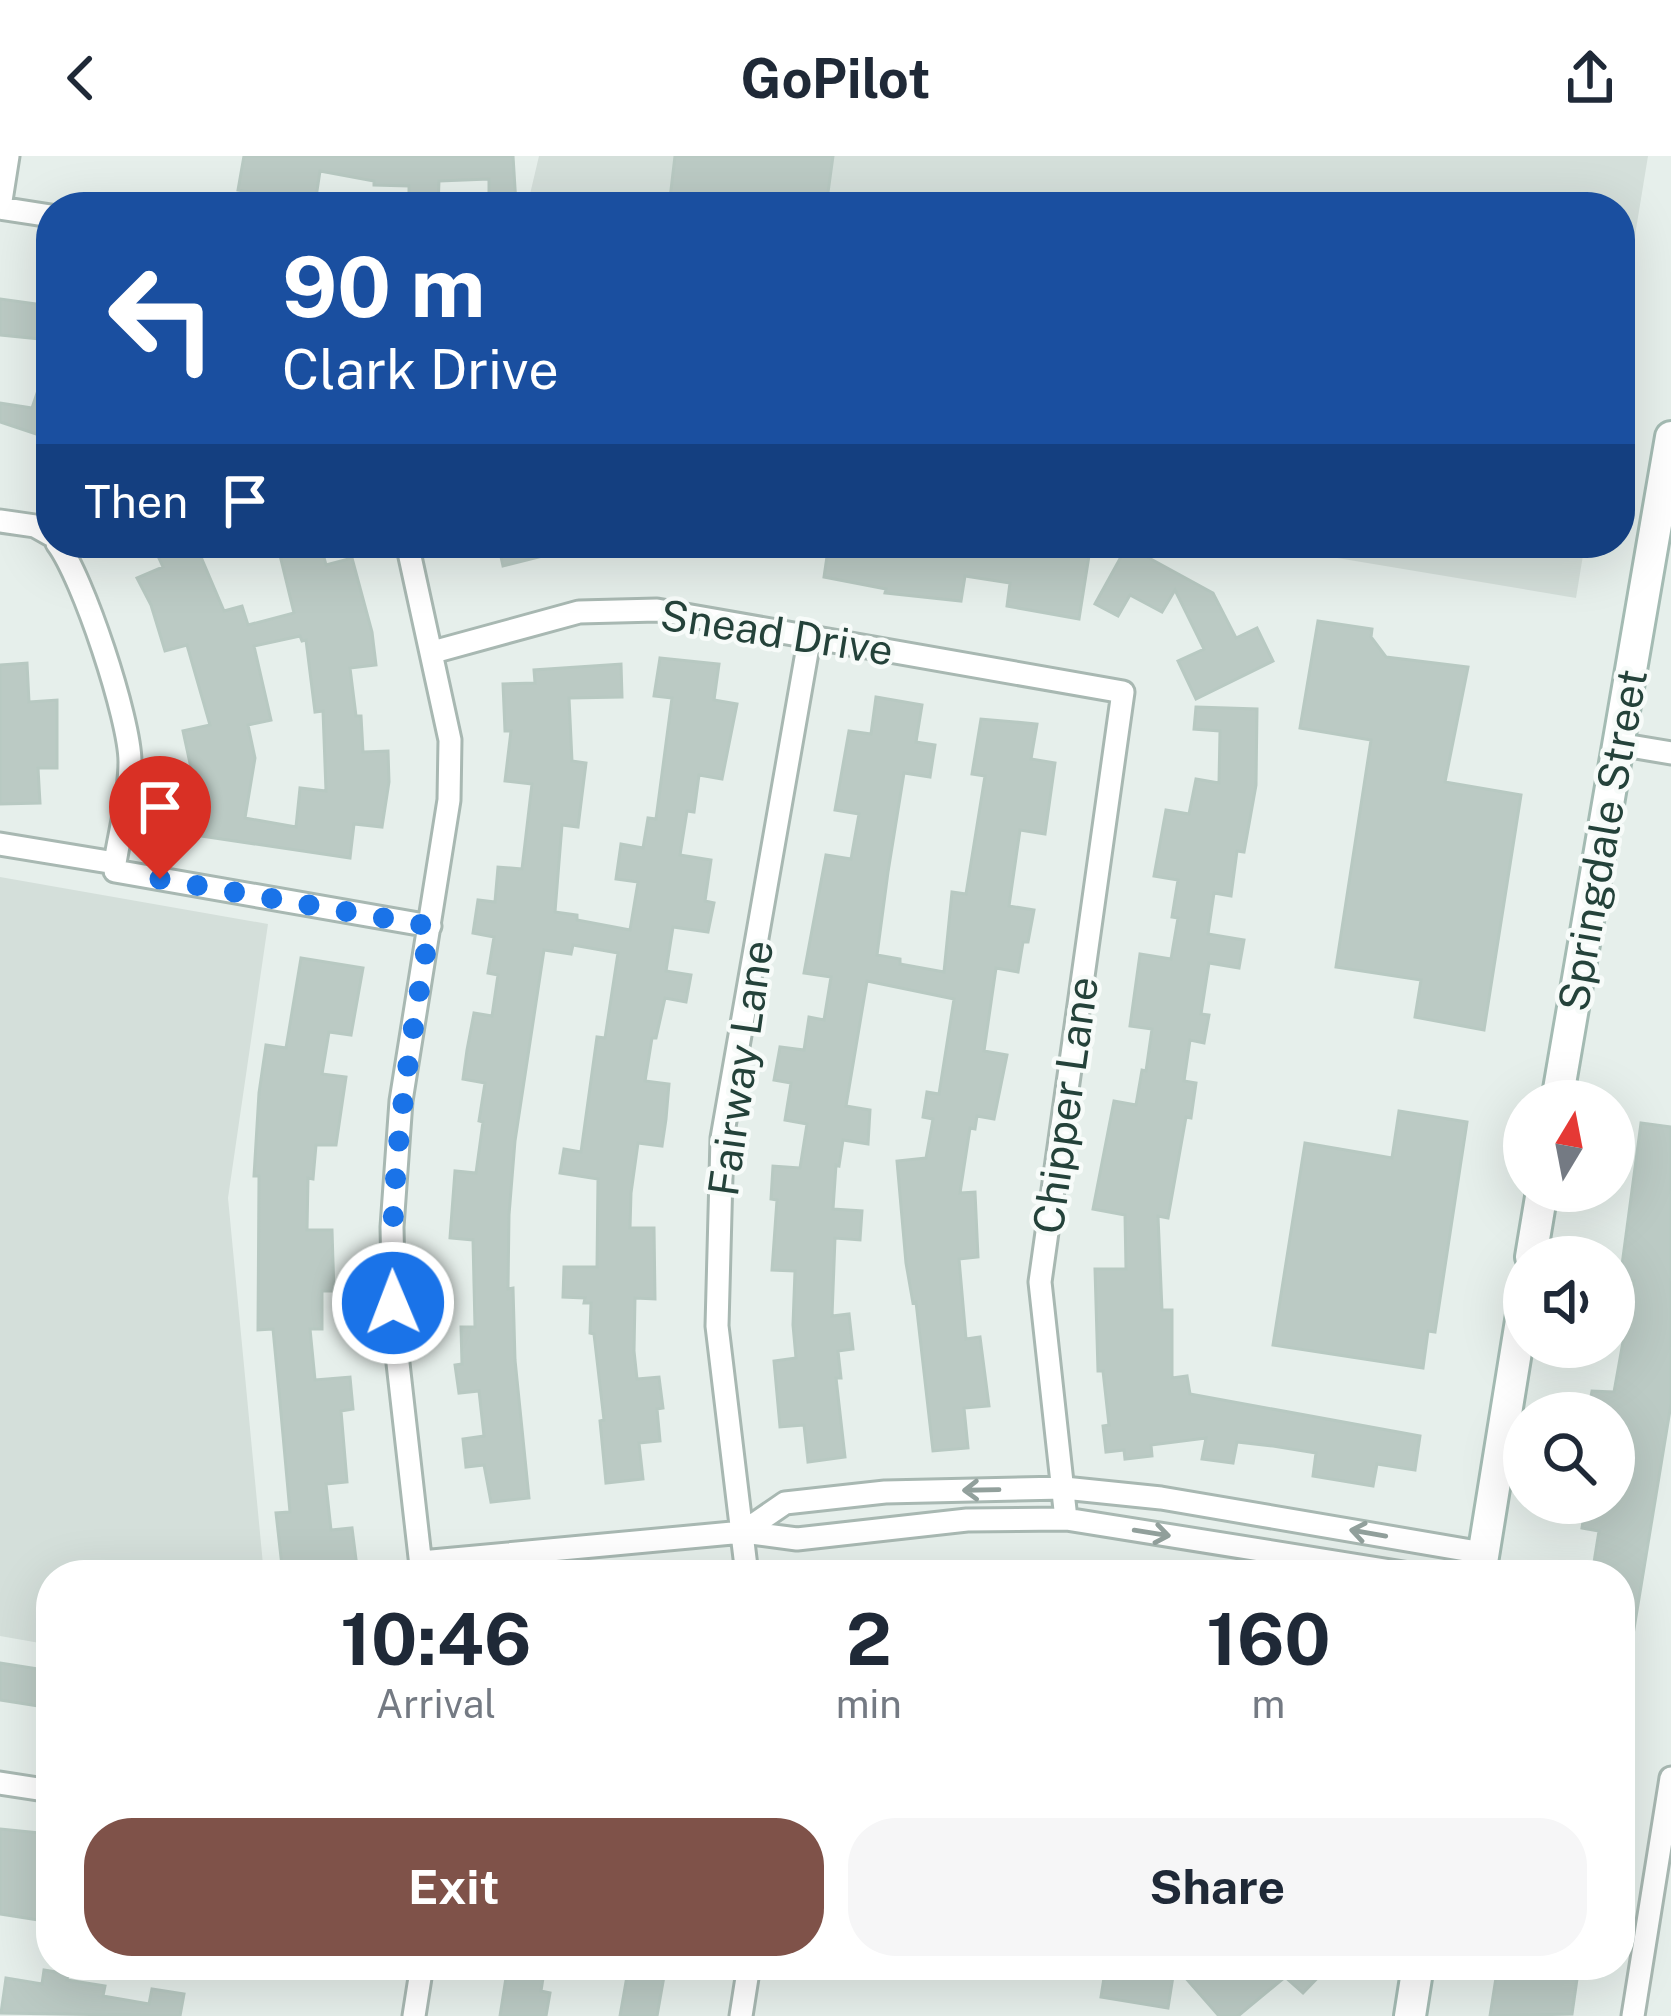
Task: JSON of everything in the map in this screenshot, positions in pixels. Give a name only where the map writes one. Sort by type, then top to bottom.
[{"type":"main road","name":"Springdale Street","points":[[1561,1080],[1671,437]]},
{"type":"main road","points":[[1482,1560],[1513,1368]]},
{"type":"main road","points":[[1410,2016],[1416,1980]]},
{"type":"street","points":[[8,156],[0,208],[36,214]]},
{"type":"street","points":[[0,521],[36,527]]},
{"type":"street","points":[[68,558],[112,679],[130,760],[115,871],[430,926]]},
{"type":"street","points":[[411,558],[450,740],[449,800],[401,1101],[392,1244],[394,1328],[420,1560]]},
{"type":"street","name":"Snead Drive","points":[[433,652],[579,612],[657,610],[1123,692]]},
{"type":"street","name":"Fairway Lane","points":[[746,1560],[717,1326],[722,1138],[810,635]]},
{"type":"street","name":"Chipper Lane","points":[[1066,1519],[1040,1282],[1123,692]]},
{"type":"street","points":[[1618,744],[1671,753]]},
{"type":"street","points":[[0,844],[115,863]]},
{"type":"street","points":[[743,1532],[785,1503],[885,1492],[1064,1488],[1160,1498],[1462,1560]]},
{"type":"street","points":[[499,1560],[743,1532],[797,1539],[967,1520],[1066,1519],[1322,1560]]},
{"type":"street","points":[[1633,2016],[1671,1778]]},
{"type":"street","points":[[0,1783],[36,1789]]},
{"type":"street","points":[[414,2016],[420,1980]]},
{"type":"street","points":[[741,2016],[747,1980]]},
{"type":"shaded area","points":[[539,156],[1648,156],[1635,235],[1635,192],[531,192]]},
{"type":"shaded area","points":[[1337,558],[1583,558],[1576,598]]},
{"type":"shaded area","points":[[0,877],[268,924],[228,1198],[263,1560],[36,1560],[36,1642],[0,1636]]},
{"type":"building","points":[[244,156],[513,156],[515,192],[489,192],[489,179],[439,181],[439,192],[409,192],[409,186],[374,185],[374,181],[320,171],[317,192],[238,190]]},
{"type":"building","points":[[675,156],[833,156],[828,192],[671,192]]},
{"type":"building","points":[[0,299],[36,304],[36,339],[0,335]]},
{"type":"building","points":[[36,396],[36,434],[0,422],[0,403],[32,408]]},
{"type":"building","points":[[159,558],[201,558],[224,611],[242,606],[248,625],[294,613],[281,558],[324,558],[326,565],[352,558],[376,665],[350,668],[356,716],[361,716],[363,752],[388,751],[389,782],[382,827],[354,824],[350,858],[201,836],[206,803],[171,797],[176,765],[191,768],[183,731],[210,725],[187,645],[165,651],[137,578],[163,567]],"holes":[[[300,636],[306,640],[315,712],[323,711],[326,791],[300,788],[296,827],[245,818],[255,758],[248,725],[271,720],[254,646]]]},
{"type":"building","points":[[501,558],[534,558],[503,566]]},
{"type":"building","points":[[827,558],[1089,558],[1079,619],[1007,606],[1010,583],[965,576],[961,601],[885,593],[886,589],[824,577]]},
{"type":"building","points":[[1120,558],[1149,558],[1213,593],[1236,638],[1257,628],[1273,661],[1196,699],[1178,661],[1204,649],[1175,590],[1162,612],[1130,595],[1118,616],[1095,604]]},
{"type":"building","points":[[1318,621],[1372,629],[1371,637],[1386,657],[1468,667],[1445,782],[1521,795],[1484,1030],[1415,1017],[1421,980],[1336,967],[1371,740],[1300,728]]},
{"type":"building","points":[[660,658],[719,664],[714,700],[737,704],[722,779],[699,775],[694,812],[687,811],[680,855],[711,860],[705,901],[714,903],[708,932],[673,927],[666,971],[691,975],[686,1002],[665,998],[656,1038],[652,1038],[645,1081],[669,1084],[666,1119],[662,1146],[638,1143],[631,1193],[630,1228],[654,1228],[655,1299],[635,1298],[634,1351],[637,1379],[659,1377],[660,1441],[639,1443],[643,1479],[606,1483],[591,1303],[584,1303],[585,1298],[563,1297],[564,1267],[597,1267],[598,1179],[560,1173],[564,1149],[581,1152],[597,1037],[605,1038],[618,953],[573,945],[571,954],[544,950],[515,1141],[509,1215],[508,1289],[513,1288],[529,1498],[491,1502],[484,1465],[466,1467],[463,1439],[484,1436],[479,1391],[459,1393],[455,1365],[462,1364],[461,1327],[475,1327],[473,1240],[450,1238],[455,1171],[476,1173],[483,1122],[479,1121],[485,1083],[463,1079],[467,1050],[474,1013],[492,1016],[498,975],[488,973],[494,937],[473,933],[478,900],[495,902],[498,867],[522,869],[532,784],[505,781],[511,731],[505,731],[503,684],[535,683],[534,670],[621,664],[622,697],[569,698],[572,761],[586,763],[578,827],[562,825],[555,912],[630,930],[638,882],[616,879],[621,844],[643,848],[648,818],[656,819],[672,698],[654,696]]},
{"type":"building","points":[[27,663],[29,702],[57,700],[57,768],[38,768],[40,803],[0,804],[0,665]]},
{"type":"building","points":[[876,697],[922,705],[916,742],[935,745],[930,777],[904,773],[888,872],[877,955],[900,959],[900,964],[944,972],[952,892],[966,894],[985,776],[972,774],[981,719],[1037,724],[1031,759],[1055,763],[1045,834],[1020,830],[1009,906],[1034,910],[1018,972],[996,968],[984,1051],[1007,1055],[994,1119],[977,1116],[975,1129],[970,1128],[960,1193],[975,1192],[978,1257],[959,1259],[966,1339],[980,1337],[989,1406],[964,1408],[968,1448],[933,1451],[916,1302],[906,1263],[897,1161],[926,1158],[933,1119],[923,1117],[927,1092],[939,1094],[954,999],[867,981],[846,1106],[870,1110],[868,1144],[843,1140],[833,1209],[862,1211],[860,1240],[835,1238],[832,1316],[849,1314],[853,1349],[838,1351],[841,1378],[836,1378],[845,1457],[808,1462],[804,1425],[780,1427],[774,1361],[796,1358],[795,1271],[772,1270],[777,1200],[771,1199],[773,1166],[800,1168],[807,1124],[785,1120],[791,1083],[774,1080],[780,1047],[804,1050],[809,1017],[824,1020],[831,977],[804,973],[826,855],[851,859],[859,814],[835,810],[849,731],[871,734]]},
{"type":"building","points":[[1196,707],[1257,709],[1256,785],[1244,852],[1237,851],[1231,896],[1214,893],[1208,934],[1244,940],[1239,968],[1209,963],[1201,1014],[1209,1015],[1204,1043],[1190,1040],[1184,1081],[1196,1083],[1191,1118],[1186,1117],[1168,1218],[1158,1216],[1162,1310],[1172,1310],[1172,1378],[1187,1376],[1190,1394],[1420,1436],[1415,1470],[1377,1464],[1373,1486],[1313,1476],[1316,1453],[1273,1446],[1237,1442],[1233,1463],[1202,1459],[1206,1438],[1151,1445],[1152,1456],[1125,1459],[1124,1450],[1106,1452],[1103,1426],[1109,1425],[1103,1371],[1098,1371],[1095,1269],[1126,1269],[1125,1215],[1093,1209],[1114,1101],[1136,1105],[1142,1070],[1146,1071],[1152,1029],[1130,1026],[1140,954],[1171,959],[1178,880],[1154,876],[1166,810],[1189,814],[1196,779],[1219,783],[1220,731],[1194,729]]},
{"type":"building","points":[[301,958],[363,968],[351,1035],[329,1032],[322,1074],[346,1077],[336,1145],[316,1145],[313,1179],[308,1178],[307,1230],[332,1230],[334,1291],[322,1291],[322,1329],[310,1329],[315,1380],[350,1377],[353,1409],[341,1411],[347,1482],[326,1484],[331,1530],[352,1528],[356,1560],[281,1560],[276,1513],[290,1512],[273,1329],[258,1330],[259,1176],[254,1176],[266,1045],[286,1048]]},
{"type":"building","points":[[1399,1111],[1467,1122],[1435,1332],[1428,1331],[1423,1368],[1273,1345],[1305,1143],[1392,1158]]},
{"type":"building","points":[[1641,1123],[1671,1127],[1671,1404],[1635,1623],[1635,1560],[1594,1560],[1599,1531],[1582,1528],[1583,1524],[1635,1524],[1635,1392],[1614,1392],[1618,1368],[1635,1368],[1635,1236],[1626,1236],[1629,1212],[1635,1212]]},
{"type":"building","points":[[0,1663],[36,1669],[36,1706],[0,1700]]},
{"type":"building","points":[[0,1829],[36,1833],[36,1920],[0,1914]]},
{"type":"building","points":[[6,1978],[42,1984],[43,1980],[67,1980],[105,1986],[103,1996],[149,2004],[152,1989],[184,1994],[180,2016],[1,2013]]},
{"type":"building","points":[[506,1980],[543,1980],[541,1991],[550,1993],[546,2016],[500,2016]]},
{"type":"building","points":[[626,1980],[663,1980],[657,2016],[620,2016]]},
{"type":"building","points":[[1104,1980],[1172,1980],[1168,2008],[1101,1997]]},
{"type":"building","points":[[1187,1980],[1281,1980],[1238,2016],[1219,2016]]},
{"type":"building","points":[[1288,1980],[1316,1980],[1303,1993]]},
{"type":"building","points":[[1496,1980],[1577,1980],[1572,2014],[1490,2016]]},
{"type":"route","points":[[160,879],[430,926],[401,1101],[392,1226],[393,1303]]}]
